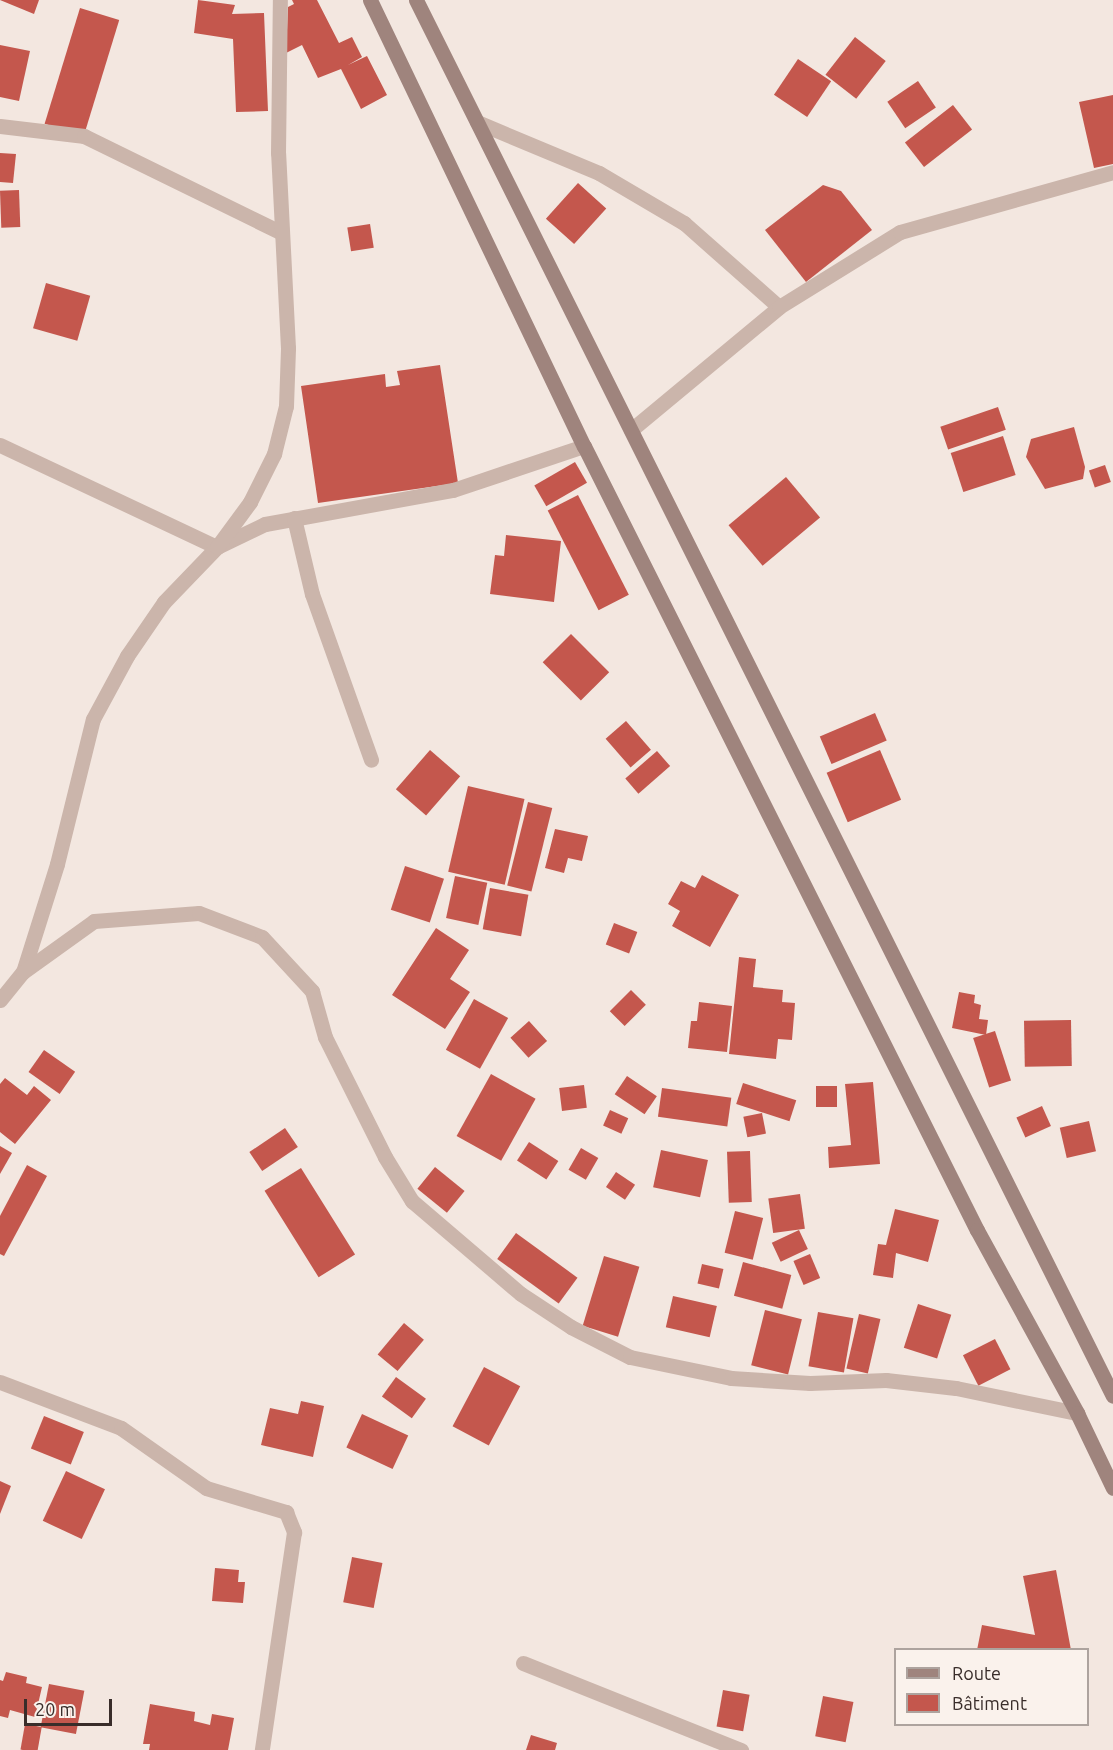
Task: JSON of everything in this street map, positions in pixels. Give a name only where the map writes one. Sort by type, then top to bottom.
[{"type":"street","points":[[23,972],[57,864],[93,718],[127,656],[164,602],[217,547],[250,502],[264,473],[286,406],[278,153],[280,0]]},
{"type":"street","points":[[370,0],[584,446],[972,1219],[1077,1413],[1113,1488]]},
{"type":"street","points":[[416,0],[1113,1396]]},
{"type":"street","points":[[477,122],[599,173],[684,223],[779,307]]},
{"type":"street","points":[[0,126],[84,136],[282,233]]},
{"type":"street","points":[[631,430],[779,307],[900,232],[1113,172]]},
{"type":"street","points":[[0,445],[217,547]]},
{"type":"street","points":[[217,547],[265,524],[453,490],[584,446]]},
{"type":"street","points":[[294,518],[312,594],[370,759]]},
{"type":"street","points":[[0,1000],[23,972],[94,921],[199,913],[262,937],[312,992],[325,1037],[385,1157],[412,1200],[520,1294],[571,1327],[630,1357],[731,1378],[810,1383],[886,1380],[956,1388],[1077,1413]]},
{"type":"street","points":[[0,1382],[121,1428],[206,1488],[286,1512],[294,1532],[262,1750]]},
{"type":"street","points":[[523,1663],[741,1750]]},
{"type":"building","points":[[0,0],[39,0],[34,14]]},
{"type":"building","points":[[198,0],[235,5],[232,14],[264,13],[268,111],[236,112],[233,39],[194,33]]},
{"type":"building","points":[[292,0],[317,0],[339,43],[352,37],[362,57],[348,65],[367,56],[387,95],[361,109],[341,69],[318,78],[302,45],[286,53],[288,7],[294,4]]},
{"type":"building","points":[[80,8],[119,20],[84,136],[45,124]]},
{"type":"building","points":[[855,37],[886,61],[856,99],[825,75]]},
{"type":"building","points":[[0,45],[30,51],[19,101],[0,97]]},
{"type":"building","points":[[798,59],[831,81],[807,117],[774,95]]},
{"type":"building","points":[[918,81],[936,108],[905,128],[887,102]]},
{"type":"building","points":[[1113,95],[1113,164],[1094,168],[1079,102]]},
{"type":"building","points":[[953,105],[972,129],[924,167],[905,143]]},
{"type":"building","points":[[0,153],[16,154],[13,183],[0,182]]},
{"type":"building","points":[[578,183],[606,208],[574,244],[546,219]]},
{"type":"building","points":[[823,185],[841,191],[872,230],[806,282],[765,230]]},
{"type":"building","points":[[19,190],[20,227],[1,228],[0,191]]},
{"type":"building","points":[[370,224],[374,248],[351,251],[347,228]]},
{"type":"building","points":[[46,283],[90,296],[77,341],[33,328]]},
{"type":"building","points":[[440,365],[458,483],[318,503],[301,386],[385,374],[386,387],[400,385],[397,371]]},
{"type":"building","points":[[998,407],[1006,430],[948,450],[940,427]]},
{"type":"building","points":[[1074,427],[1085,467],[1083,479],[1045,489],[1026,457],[1031,439]]},
{"type":"building","points":[[1003,436],[1016,475],[963,492],[951,453]]},
{"type":"building","points":[[575,462],[587,483],[546,506],[534,486]]},
{"type":"building","points":[[1105,465],[1111,482],[1095,488],[1089,471]]},
{"type":"building","points":[[786,477],[820,518],[763,566],[729,525]]},
{"type":"building","points":[[578,495],[629,595],[599,610],[548,510]]},
{"type":"building","points":[[506,535],[561,541],[554,602],[490,594],[495,555],[504,556]]},
{"type":"building","points":[[571,634],[609,672],[581,700],[543,662]]},
{"type":"building","points":[[875,713],[887,741],[831,764],[820,736]]},
{"type":"building","points":[[626,721],[651,750],[631,767],[606,739]]},
{"type":"building","points":[[430,750],[460,776],[426,815],[396,789]]},
{"type":"building","points":[[880,750],[901,800],[848,822],[827,773]]},
{"type":"building","points":[[657,751],[670,766],[638,794],[625,779]]},
{"type":"building","points":[[468,786],[525,799],[505,885],[448,872]]},
{"type":"building","points":[[528,802],[552,808],[531,891],[507,885]]},
{"type":"building","points":[[555,829],[588,836],[582,861],[568,858],[564,873],[545,868]]},
{"type":"building","points":[[405,866],[444,879],[430,922],[391,910]]},
{"type":"building","points":[[702,875],[739,895],[710,947],[672,926],[680,911],[668,904],[681,881],[695,888]]},
{"type":"building","points":[[455,876],[487,883],[478,925],[446,918]]},
{"type":"building","points":[[490,888],[528,895],[521,936],[483,929]]},
{"type":"building","points":[[614,923],[637,932],[629,953],[606,944]]},
{"type":"building","points":[[436,928],[469,950],[450,979],[470,992],[445,1029],[392,995]]},
{"type":"building","points":[[739,957],[756,959],[753,987],[783,990],[782,1002],[795,1003],[792,1040],[778,1039],[776,1059],[729,1054]]},
{"type":"building","points":[[631,990],[646,1005],[625,1026],[610,1011]]},
{"type":"building","points":[[959,992],[975,995],[974,1003],[981,1005],[979,1019],[988,1020],[986,1035],[952,1028]]},
{"type":"building","points":[[474,999],[508,1018],[480,1069],[446,1050]]},
{"type":"building","points":[[699,1002],[732,1006],[727,1052],[688,1048],[691,1021],[697,1021]]},
{"type":"building","points":[[1071,1020],[1072,1066],[1025,1067],[1024,1021]]},
{"type":"building","points":[[529,1021],[547,1041],[528,1058],[510,1038]]},
{"type":"building","points":[[995,1031],[1011,1080],[989,1088],[973,1038]]},
{"type":"building","points":[[44,1050],[75,1072],[60,1094],[29,1072]]},
{"type":"building","points":[[491,1074],[536,1099],[501,1161],[457,1136]]},
{"type":"building","points":[[627,1076],[657,1096],[645,1114],[615,1094]]},
{"type":"building","points":[[5,1078],[27,1095],[34,1086],[51,1100],[15,1144],[0,1132],[0,1084]]},
{"type":"building","points":[[873,1082],[880,1164],[829,1168],[828,1147],[851,1145],[845,1084]]},
{"type":"building","points":[[743,1083],[796,1100],[789,1121],[736,1104]]},
{"type":"building","points":[[584,1085],[587,1108],[562,1111],[559,1088]]},
{"type":"building","points":[[816,1086],[837,1086],[837,1107],[816,1107]]},
{"type":"building","points":[[662,1088],[731,1098],[727,1126],[658,1117]]},
{"type":"building","points":[[1042,1106],[1051,1126],[1025,1137],[1016,1117]]},
{"type":"building","points":[[610,1110],[628,1118],[621,1134],[603,1126]]},
{"type":"building","points":[[762,1113],[766,1134],[747,1137],[743,1117]]},
{"type":"building","points":[[1089,1121],[1096,1151],[1067,1158],[1060,1128]]},
{"type":"building","points":[[285,1128],[298,1147],[262,1171],[249,1152]]},
{"type":"building","points":[[529,1142],[558,1161],[546,1180],[517,1160]]},
{"type":"building","points":[[0,1146],[12,1153],[0,1174]]},
{"type":"building","points":[[581,1148],[598,1158],[586,1180],[568,1170]]},
{"type":"building","points":[[661,1150],[708,1160],[700,1197],[653,1187]]},
{"type":"building","points":[[750,1151],[752,1202],[729,1203],[727,1152]]},
{"type":"building","points":[[27,1165],[47,1176],[4,1256],[0,1254],[0,1216]]},
{"type":"building","points":[[435,1167],[465,1191],[447,1213],[417,1189]]},
{"type":"building","points":[[301,1168],[355,1255],[319,1277],[265,1191]]},
{"type":"building","points":[[616,1172],[635,1185],[625,1200],[606,1187]]},
{"type":"building","points":[[800,1194],[805,1229],[773,1233],[768,1198]]},
{"type":"building","points":[[895,1209],[939,1220],[928,1262],[896,1253],[893,1278],[873,1275],[878,1244],[886,1245]]},
{"type":"building","points":[[735,1211],[763,1218],[753,1260],[725,1253]]},
{"type":"building","points":[[799,1230],[808,1249],[781,1262],[772,1243]]},
{"type":"building","points":[[516,1233],[577,1278],[559,1304],[497,1259]]},
{"type":"building","points":[[810,1254],[820,1278],[804,1285],[793,1261]]},
{"type":"building","points":[[604,1256],[639,1267],[618,1337],[583,1326]]},
{"type":"building","points":[[743,1262],[791,1275],[782,1309],[734,1296]]},
{"type":"building","points":[[702,1264],[723,1269],[719,1288],[698,1283]]},
{"type":"building","points":[[673,1296],[717,1306],[710,1337],[666,1327]]},
{"type":"building","points":[[918,1304],[951,1315],[937,1359],[904,1348]]},
{"type":"building","points":[[765,1310],[802,1319],[788,1374],[751,1365]]},
{"type":"building","points":[[818,1312],[853,1318],[844,1372],[808,1366]]},
{"type":"building","points":[[859,1314],[880,1319],[868,1374],[846,1369]]},
{"type":"building","points":[[404,1323],[424,1340],[398,1371],[378,1354]]},
{"type":"building","points":[[995,1339],[1010,1369],[978,1386],[963,1355]]},
{"type":"building","points":[[484,1367],[520,1386],[489,1445],[453,1426]]},
{"type":"building","points":[[396,1377],[426,1399],[412,1418],[382,1396]]},
{"type":"building","points":[[301,1401],[324,1406],[313,1457],[261,1445],[270,1408],[298,1414]]},
{"type":"building","points":[[362,1414],[408,1436],[393,1469],[346,1448]]},
{"type":"building","points":[[44,1416],[84,1432],[71,1465],[31,1448]]},
{"type":"building","points":[[66,1471],[105,1489],[82,1539],[43,1521]]},
{"type":"building","points":[[0,1481],[11,1486],[0,1514]]},
{"type":"building","points":[[352,1557],[382,1563],[374,1608],[343,1602]]},
{"type":"building","points":[[215,1568],[239,1570],[238,1582],[245,1582],[243,1603],[212,1601]]},
{"type":"building","points":[[1056,1570],[1071,1648],[977,1648],[982,1625],[1035,1635],[1023,1576]]},
{"type":"building","points":[[6,1672],[27,1677],[26,1683],[42,1687],[35,1717],[10,1710],[8,1718],[0,1716],[0,1680],[3,1681]]},
{"type":"building","points":[[49,1684],[84,1691],[76,1734],[41,1727]]},
{"type":"building","points":[[723,1690],[750,1695],[743,1731],[717,1726]]},
{"type":"building","points":[[823,1696],[853,1702],[846,1742],[815,1736]]},
{"type":"building","points":[[150,1704],[195,1712],[194,1721],[210,1725],[212,1714],[234,1718],[228,1750],[149,1750],[150,1744],[143,1744]]},
{"type":"building","points":[[25,1724],[42,1727],[38,1750],[20,1750]]},
{"type":"building","points":[[531,1735],[557,1743],[555,1750],[526,1750]]}]
